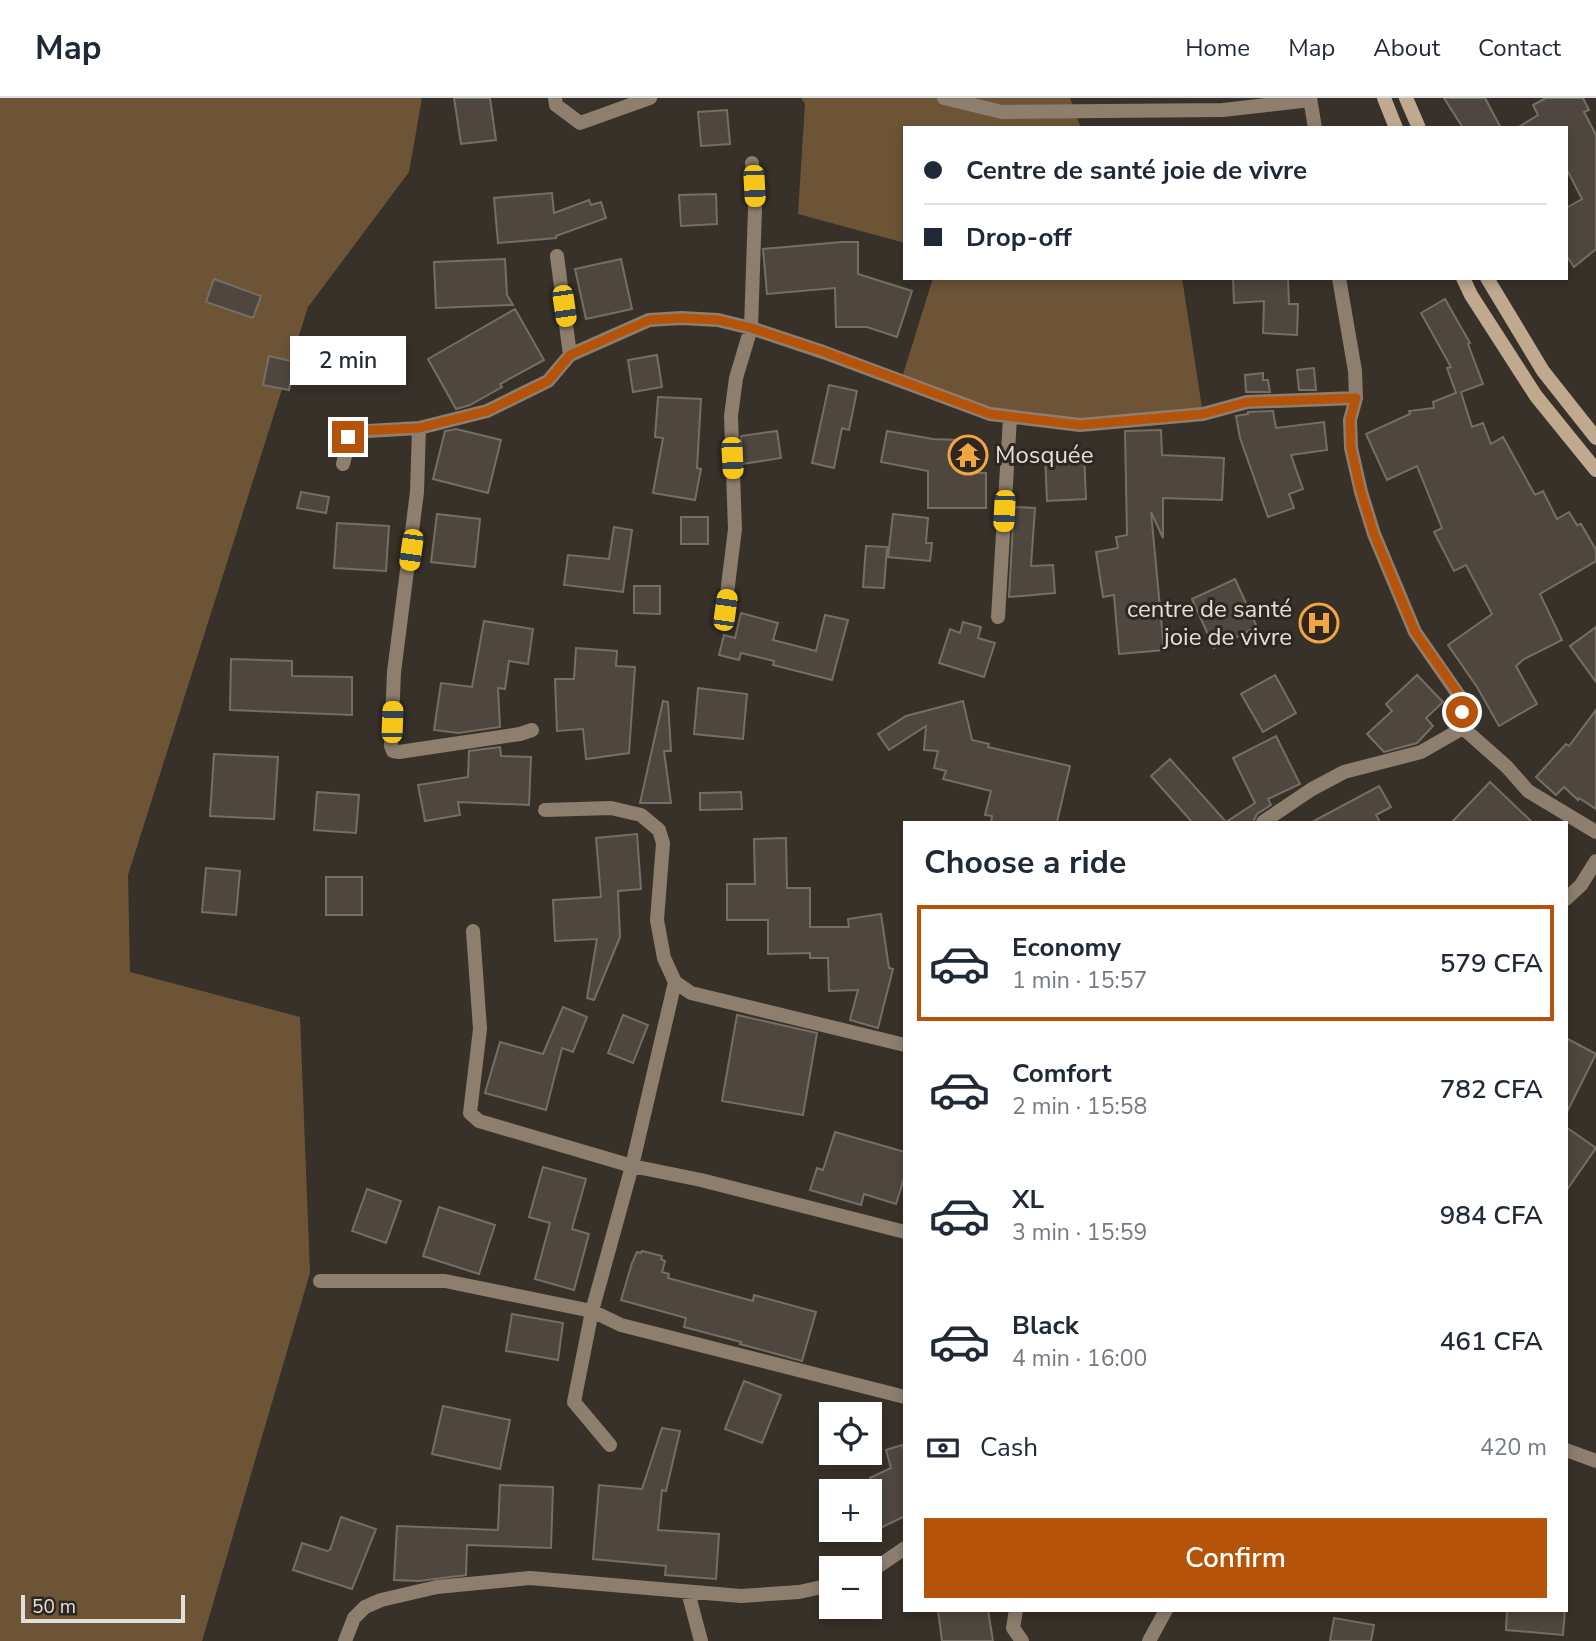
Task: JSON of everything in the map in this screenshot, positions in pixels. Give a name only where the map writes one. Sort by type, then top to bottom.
[{"type":"main road","points":[[1384,98],[1395,126]]},
{"type":"main road","points":[[1406,98],[1418,126]]},
{"type":"main road","points":[[1464,280],[1536,396],[1596,470]]},
{"type":"main road","points":[[1488,280],[1543,371],[1596,438]]},
{"type":"street","points":[[555,98],[556,105],[580,123],[650,98]]},
{"type":"street","points":[[944,98],[1002,112],[1223,110],[1310,99],[1315,126]]},
{"type":"street","points":[[725,610],[735,529],[731,416],[736,378],[751,328],[755,209],[752,163]]},
{"type":"street","points":[[557,256],[570,355]]},
{"type":"street","points":[[1339,280],[1355,371],[1356,398],[1350,420],[1351,448],[1374,534],[1415,632],[1460,696],[1463,728],[1507,767],[1528,791],[1596,832]]},
{"type":"street","points":[[343,464],[351,432],[419,428],[487,411],[548,381],[570,355],[649,320],[718,320],[751,328],[824,352],[990,414],[1010,418],[1080,425],[1203,414],[1247,402],[1356,398]]},
{"type":"street","points":[[998,617],[1010,418]]},
{"type":"street","points":[[419,428],[417,492],[394,673],[391,746],[393,751],[399,752],[520,734],[531,730]]},
{"type":"street","points":[[1264,821],[1312,789],[1344,772],[1413,755],[1463,728]]},
{"type":"street","points":[[545,810],[611,808],[642,815],[659,830],[663,843],[657,920],[664,957],[675,982],[691,993],[903,1045]]},
{"type":"street","points":[[1568,897],[1581,885],[1596,861]]},
{"type":"street","points":[[473,932],[481,1029],[470,1113],[480,1121],[632,1166],[701,1180],[903,1231]]},
{"type":"street","points":[[610,1445],[575,1402],[592,1311],[632,1166],[675,982]]},
{"type":"street","points":[[320,1281],[445,1281],[592,1311],[621,1325],[903,1396]]},
{"type":"street","points":[[1568,1451],[1596,1461]]},
{"type":"street","points":[[882,1564],[903,1549]]},
{"type":"street","points":[[345,1641],[354,1618],[365,1607],[381,1600],[437,1587],[530,1578],[741,1596],[799,1592],[819,1588]]},
{"type":"street","points":[[688,1592],[701,1641]]},
{"type":"street","points":[[1016,1612],[1013,1628],[1022,1641]]},
{"type":"street","points":[[1149,1641],[1165,1612]]},
{"type":"shaded area","points":[[0,98],[422,98],[409,172],[308,307],[128,875],[130,972],[300,1017],[310,1273],[202,1641],[0,1641]]},
{"type":"shaded area","points":[[801,98],[1070,98],[1080,126],[903,126],[903,242],[798,214],[805,104]]},
{"type":"shaded area","points":[[932,280],[1182,280],[1203,414],[1080,425],[1018,419],[901,381]]},
{"type":"building","points":[[454,98],[490,98],[496,140],[461,144]]},
{"type":"building","points":[[1444,98],[1485,98],[1500,126],[1462,126]]},
{"type":"building","points":[[1546,98],[1583,98],[1589,110],[1584,112],[1596,135],[1596,249],[1574,267],[1568,258],[1568,207],[1582,199],[1568,172],[1568,126],[1520,126],[1538,115],[1533,105]]},
{"type":"building","points":[[727,110],[730,144],[701,146],[698,112]]},
{"type":"building","points":[[552,193],[554,213],[589,200],[591,205],[601,202],[606,218],[556,238],[498,243],[494,198]]},
{"type":"building","points":[[716,194],[717,224],[681,226],[679,195]]},
{"type":"building","points":[[858,242],[858,274],[912,291],[897,337],[867,327],[836,327],[835,288],[767,294],[763,249]]},
{"type":"building","points":[[505,259],[507,295],[513,305],[436,308],[434,262]]},
{"type":"building","points":[[621,259],[632,309],[586,319],[575,269]]},
{"type":"building","points":[[214,279],[261,296],[253,318],[206,302]]},
{"type":"building","points":[[1233,280],[1288,280],[1289,304],[1298,304],[1297,335],[1263,333],[1264,301],[1234,303]]},
{"type":"building","points":[[1445,299],[1470,343],[1468,344],[1483,384],[1461,392],[1472,427],[1483,423],[1491,444],[1503,437],[1535,495],[1543,491],[1557,519],[1569,512],[1577,525],[1581,524],[1596,550],[1596,561],[1540,594],[1562,640],[1524,659],[1516,666],[1537,704],[1499,726],[1477,687],[1448,645],[1492,614],[1466,565],[1454,571],[1434,532],[1442,528],[1417,466],[1387,480],[1366,434],[1410,414],[1409,411],[1434,408],[1433,402],[1456,393],[1447,368],[1451,367],[1421,313]]},
{"type":"building","points":[[515,309],[544,360],[500,384],[502,387],[470,405],[456,409],[428,359]]},
{"type":"building","points":[[657,355],[662,387],[633,392],[628,360]]},
{"type":"building","points":[[269,356],[295,362],[289,390],[263,385]]},
{"type":"building","points":[[1314,368],[1316,390],[1299,390],[1297,370]]},
{"type":"building","points":[[1263,373],[1263,380],[1268,380],[1270,392],[1246,392],[1245,375]]},
{"type":"building","points":[[829,385],[857,391],[849,430],[842,428],[834,468],[812,463]]},
{"type":"building","points":[[658,397],[701,399],[697,468],[701,469],[695,500],[653,493],[663,438],[655,437]]},
{"type":"building","points":[[1273,411],[1276,428],[1324,422],[1327,450],[1291,455],[1303,489],[1289,494],[1294,508],[1268,517],[1240,438],[1236,416],[1248,412]]},
{"type":"building","points":[[456,429],[501,440],[488,493],[433,479],[445,431]]},
{"type":"building","points":[[1161,430],[1162,455],[1224,458],[1222,500],[1163,498],[1163,538],[1151,512],[1164,650],[1119,654],[1114,595],[1103,597],[1096,552],[1118,548],[1116,537],[1127,535],[1125,431]]},
{"type":"building","points":[[777,431],[781,458],[742,464],[741,436]]},
{"type":"building","points":[[887,431],[933,439],[959,440],[959,472],[986,473],[986,508],[928,508],[928,471],[881,462]]},
{"type":"building","points":[[1084,453],[1086,499],[1047,501],[1045,455]]},
{"type":"building","points":[[301,492],[329,497],[326,513],[297,508]]},
{"type":"building","points":[[1014,507],[1035,508],[1031,566],[1053,565],[1055,593],[1009,597]]},
{"type":"building","points":[[437,514],[480,519],[475,567],[431,562]]},
{"type":"building","points":[[893,514],[928,518],[926,543],[932,543],[930,561],[888,557]]},
{"type":"building","points":[[681,517],[708,517],[708,544],[681,544]]},
{"type":"building","points":[[337,523],[389,526],[386,571],[334,568]]},
{"type":"building","points":[[614,527],[632,530],[623,592],[564,585],[568,555],[609,559]]},
{"type":"building","points":[[866,546],[887,547],[884,588],[863,587]]},
{"type":"building","points":[[1235,579],[1257,627],[1214,648],[1192,599]]},
{"type":"building","points":[[634,586],[660,586],[660,614],[634,613]]},
{"type":"building","points":[[1321,606],[1333,631],[1317,639],[1305,614]]},
{"type":"building","points":[[741,613],[778,623],[773,640],[816,651],[825,615],[848,620],[832,680],[773,665],[774,661],[741,653],[739,660],[719,655],[724,635],[735,638]]},
{"type":"building","points":[[484,621],[533,629],[528,664],[509,661],[505,689],[498,688],[500,727],[458,733],[434,730],[441,683],[472,687]]},
{"type":"building","points":[[963,622],[981,627],[978,638],[995,643],[984,677],[939,663],[950,629],[960,633]]},
{"type":"building","points":[[1596,627],[1596,682],[1570,646]]},
{"type":"building","points":[[576,648],[617,651],[616,666],[635,667],[629,753],[586,759],[583,729],[557,731],[555,679],[574,679]]},
{"type":"building","points":[[231,659],[292,661],[292,676],[352,677],[352,715],[230,710]]},
{"type":"building","points":[[1275,675],[1296,713],[1263,732],[1241,694]]},
{"type":"building","points":[[1417,675],[1443,702],[1426,718],[1433,726],[1417,743],[1384,752],[1367,734],[1392,711],[1386,704]]},
{"type":"building","points":[[698,688],[747,694],[743,739],[694,734]]},
{"type":"building","points":[[663,701],[668,702],[671,751],[664,751],[671,803],[640,803]]},
{"type":"building","points":[[963,701],[972,740],[989,744],[988,747],[1070,766],[1057,821],[991,821],[992,816],[985,815],[991,791],[943,779],[946,771],[934,768],[938,751],[924,750],[926,726],[889,750],[878,734],[906,716]]},
{"type":"building","points":[[1596,710],[1596,809],[1579,798],[1578,800],[1564,787],[1556,795],[1536,777],[1566,744],[1569,746]]},
{"type":"building","points":[[1276,736],[1300,784],[1268,799],[1271,805],[1257,814],[1254,821],[1228,821],[1255,803],[1233,758]]},
{"type":"building","points":[[500,747],[501,756],[531,757],[529,805],[458,802],[460,815],[425,821],[418,785],[468,777],[469,751]]},
{"type":"building","points":[[214,754],[278,757],[274,819],[210,816]]},
{"type":"building","points":[[1170,759],[1225,821],[1191,821],[1151,776]]},
{"type":"building","points":[[1490,782],[1531,821],[1453,821]]},
{"type":"building","points":[[1379,786],[1391,807],[1376,815],[1379,821],[1314,821]]},
{"type":"building","points":[[317,792],[359,795],[356,833],[314,830]]},
{"type":"building","points":[[741,792],[742,809],[700,810],[700,793]]},
{"type":"building","points":[[637,834],[641,889],[618,891],[620,937],[594,1000],[587,998],[597,939],[555,941],[553,900],[601,897],[596,838]]},
{"type":"building","points":[[786,838],[787,888],[810,888],[810,927],[849,927],[848,919],[881,914],[889,968],[893,969],[878,1028],[850,1020],[858,990],[829,991],[828,958],[810,958],[810,953],[768,954],[768,920],[727,920],[727,884],[755,884],[754,839]]},
{"type":"building","points":[[206,868],[240,871],[236,915],[202,912]]},
{"type":"building","points":[[326,877],[362,877],[362,915],[326,915]]},
{"type":"building","points":[[563,1007],[587,1017],[573,1052],[562,1048],[546,1110],[485,1093],[500,1042],[543,1054]]},
{"type":"building","points":[[623,1015],[648,1025],[633,1063],[608,1053]]},
{"type":"building","points":[[737,1015],[817,1033],[803,1115],[722,1101]]},
{"type":"building","points":[[1568,1039],[1596,1054],[1568,1110]]},
{"type":"building","points":[[1568,1128],[1596,1148],[1568,1188]]},
{"type":"building","points":[[835,1132],[903,1151],[903,1181],[896,1204],[864,1194],[861,1205],[810,1190],[817,1168],[823,1170]]},
{"type":"building","points":[[543,1167],[586,1179],[572,1229],[589,1234],[574,1290],[535,1279],[550,1223],[529,1217]]},
{"type":"building","points":[[367,1189],[401,1201],[386,1243],[352,1231]]},
{"type":"building","points":[[439,1207],[495,1225],[479,1274],[423,1256]]},
{"type":"building","points":[[637,1252],[662,1256],[661,1259],[665,1261],[662,1272],[669,1274],[668,1278],[753,1301],[754,1295],[816,1312],[802,1361],[684,1327],[686,1318],[621,1300],[632,1263]]},
{"type":"building","points":[[512,1314],[563,1323],[558,1360],[506,1351]]},
{"type":"building","points":[[744,1381],[781,1395],[762,1443],[725,1429]]},
{"type":"building","points":[[443,1406],[510,1420],[500,1469],[432,1454]]},
{"type":"building","points":[[662,1428],[680,1431],[666,1491],[662,1490],[658,1530],[719,1534],[716,1579],[665,1575],[666,1566],[593,1559],[599,1485],[642,1489]]},
{"type":"building","points":[[902,1445],[903,1517],[882,1527],[882,1479],[870,1478],[891,1468],[886,1450]]},
{"type":"building","points":[[500,1485],[553,1487],[551,1548],[467,1545],[466,1575],[419,1581],[394,1580],[397,1526],[498,1530]]},
{"type":"building","points":[[341,1517],[376,1529],[352,1589],[293,1570],[302,1543],[330,1550]]},
{"type":"building","points":[[938,1612],[988,1612],[993,1641],[942,1641]]},
{"type":"building","points":[[1507,1612],[1565,1612],[1563,1635],[1506,1630]]},
{"type":"building","points":[[1334,1618],[1374,1625],[1371,1641],[1330,1641]]},
{"type":"place","name":"Mosquée","points":[[968,455]]},
{"type":"place","name":"centre de santé joie de vivre","points":[[1319,623]]},
{"type":"route","points":[[348,437],[355,431],[419,428],[487,411],[548,381],[570,355],[649,320],[681,318],[718,320],[751,328],[824,352],[990,414],[1017,419],[1080,425],[1203,414],[1247,402],[1356,398],[1350,420],[1351,448],[1374,534],[1415,632],[1460,696],[1462,712]]}]
